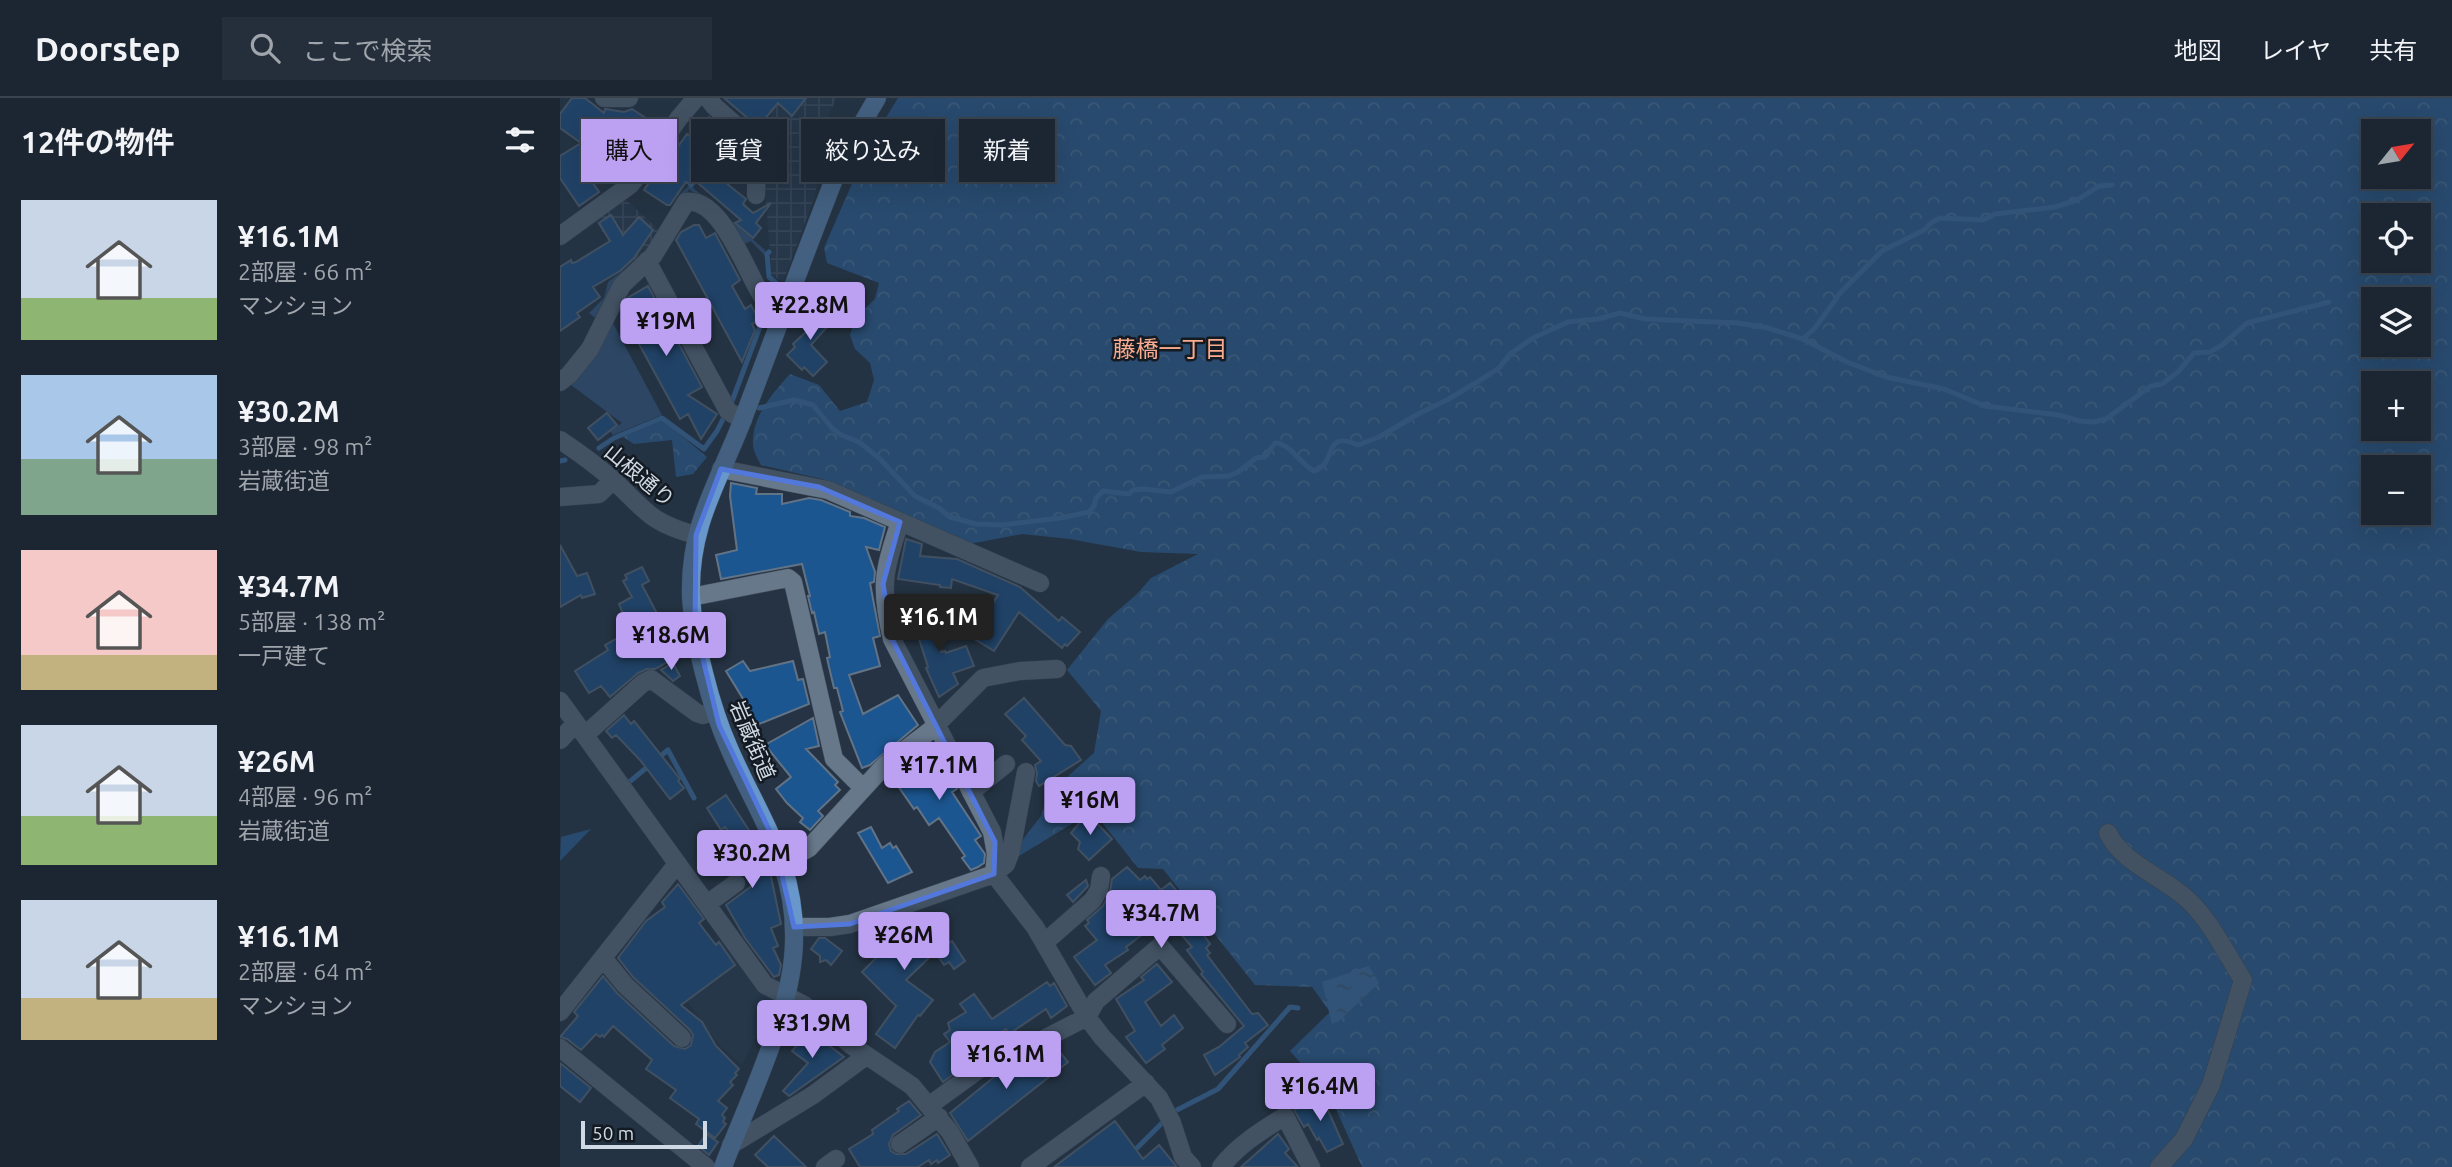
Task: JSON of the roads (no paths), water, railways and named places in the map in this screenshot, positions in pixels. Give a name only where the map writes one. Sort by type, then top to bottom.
[{"type":"main road","name":"岩蔵街道","points":[[723,1167],[787,995],[793,963],[794,927],[790,892],[775,840],[729,749],[715,712],[695,626],[691,597],[692,562],[696,535],[707,501],[743,420],[839,167],[877,98]]},
{"type":"street","points":[[604,98],[629,98]]},
{"type":"street","points":[[560,236],[630,185],[696,98]]},
{"type":"street","points":[[708,98],[757,144],[751,185]]},
{"type":"street","points":[[560,382],[581,362],[622,285],[657,251],[686,202],[701,204],[721,223],[768,306],[782,317]]},
{"type":"street","points":[[647,261],[728,411],[743,420]]},
{"type":"street","name":"山根通り","points":[[560,440],[613,480],[657,522],[696,535]]},
{"type":"street","points":[[721,469],[819,487],[1040,583]]},
{"type":"street","points":[[560,496],[599,494],[613,480]]},
{"type":"street","points":[[900,522],[886,564],[883,584],[894,603],[892,639],[995,842],[994,874],[1035,927],[1087,1017],[1166,1109],[1179,1148],[1192,1167]]},
{"type":"street","points":[[691,597],[788,578],[793,582],[834,759],[863,788]]},
{"type":"street","points":[[783,863],[809,848],[884,766],[935,725],[983,678],[1010,681],[1020,671],[1057,669]]},
{"type":"street","points":[[560,740],[581,729],[651,679],[697,713],[703,715],[715,712]]},
{"type":"street","points":[[560,701],[765,985],[804,1005],[866,1056],[912,1086],[961,1148],[970,1167]]},
{"type":"street","points":[[971,792],[1006,764]]},
{"type":"street","points":[[794,927],[830,928],[850,924],[961,879],[994,874],[1006,863],[1011,851],[1026,772]]},
{"type":"street","points":[[2108,832],[2120,851],[2193,905],[2243,980],[2211,1085],[2184,1139],[2159,1167]]},
{"type":"street","points":[[560,1012],[677,864]]},
{"type":"street","points":[[1044,943],[1093,900],[1099,890],[1101,876]]},
{"type":"street","points":[[707,904],[736,883]]},
{"type":"street","points":[[900,1144],[996,1057],[1044,1039],[1087,1017],[1096,1001],[1160,946],[1227,1024]]},
{"type":"street","points":[[603,958],[652,1015],[682,1038]]},
{"type":"street","points":[[560,1048],[706,1167]]},
{"type":"street","points":[[731,1145],[813,1095],[866,1056]]},
{"type":"street","points":[[1030,1167],[1146,1083]]},
{"type":"street","points":[[1221,1167],[1233,1152],[1284,1116],[1311,1167]]},
{"type":"water","points":[[1369,966],[1379,983],[1339,1021],[1332,1024],[1322,982]]},
{"type":"waterway","points":[[1803,339],[1815,328],[1841,292],[1882,251],[1924,230],[1940,218],[1983,220],[1995,214],[2055,207],[2077,200],[2099,186],[2112,185]]},
{"type":"waterway","points":[[769,252],[769,277],[776,283],[773,294]]},
{"type":"waterway","points":[[759,408],[794,400],[813,405],[832,428],[839,434],[859,442],[879,458],[915,496],[950,517],[976,524],[1002,525],[1089,512],[1103,491],[1129,494],[1133,490],[1143,489],[1171,492],[1202,477],[1229,476],[1256,458],[1265,457],[1275,443],[1285,446],[1314,471],[1326,462],[1339,441],[1358,445],[1379,437],[1479,381],[1499,368],[1510,354],[1533,338],[1568,322],[1598,319],[1620,313],[1645,319],[1738,323],[1768,328],[1803,339],[1847,362],[1886,377],[1944,389],[1985,406],[2093,422],[2106,419],[2151,386],[2162,384],[2178,372],[2194,353],[2210,352],[2247,323],[2329,302]]},
{"type":"waterway","points":[[731,404],[764,316]]},
{"type":"waterway","points":[[599,448],[614,438],[662,418],[704,449],[723,419]]},
{"type":"waterway","points":[[560,461],[565,460]]},
{"type":"waterway","points":[[658,758],[668,750],[694,798]]},
{"type":"waterway","points":[[628,783],[651,764]]},
{"type":"waterway","points":[[1175,1111],[1218,1089],[1290,1007],[1298,1008]]},
{"type":"waterway","points":[[1133,1152],[1163,1122]]},
{"type":"district","name":"藤橋一丁目","points":[[1170,348]]}]
